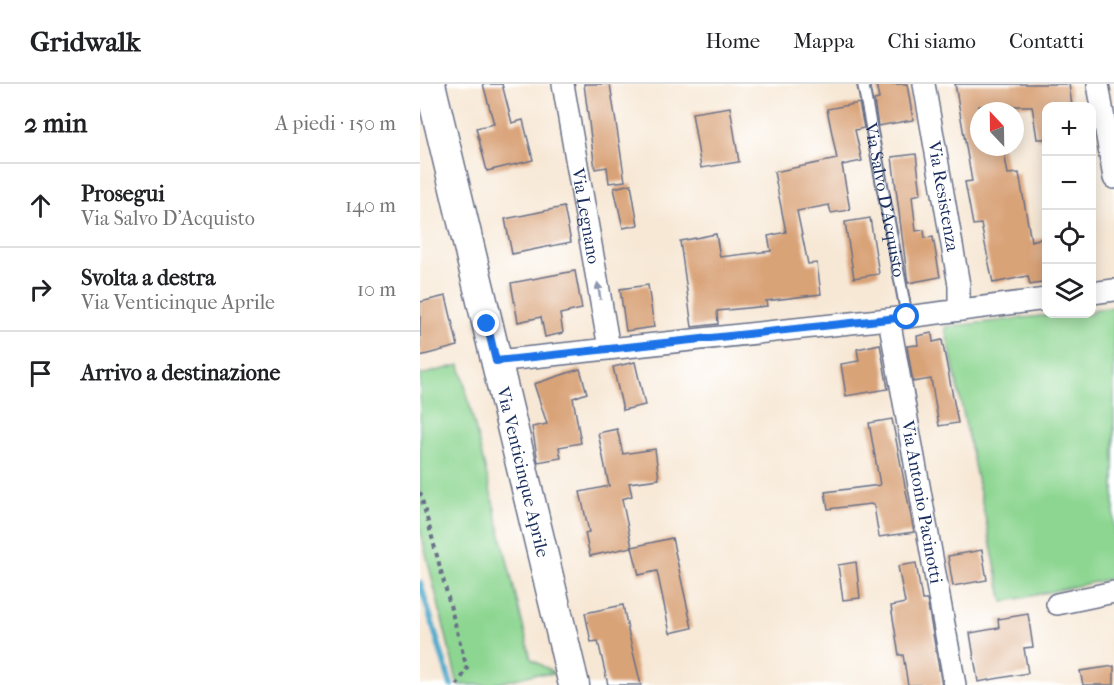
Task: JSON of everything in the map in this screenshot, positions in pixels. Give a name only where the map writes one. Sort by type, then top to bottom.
[{"type":"street","name":"Via Venticinque Aprile","points":[[430,84],[574,685]]},
{"type":"street","name":"Via Legnano","points":[[563,84],[609,348]]},
{"type":"street","name":"Via Resistenza","points":[[924,84],[959,285],[959,310]]},
{"type":"street","points":[[1098,84],[1114,178]]},
{"type":"street","points":[[1096,293],[1114,291]]},
{"type":"street","points":[[496,361],[898,318],[1042,300]]},
{"type":"street","name":"Via Antonio Pacinotti","points":[[898,318],[955,685]]},
{"type":"street","points":[[1057,604],[1114,592]]},
{"type":"lane","name":"Via Salvo D'Acquisto","points":[[863,84],[898,318]]},
{"type":"path","points":[[420,492],[467,669],[457,685]]},
{"type":"green space","points":[[1114,307],[1114,578],[1003,602],[945,327],[1042,316],[1042,318],[1096,318],[1096,309]]},
{"type":"green space","points":[[460,365],[531,659],[556,674],[535,674],[491,685],[458,685],[420,529],[420,375]]},
{"type":"building","points":[[483,84],[502,84],[512,123],[523,120],[533,160],[487,171],[476,128],[494,124]]},
{"type":"building","points":[[584,84],[610,84],[625,181],[609,183],[607,167],[595,169]]},
{"type":"building","points":[[876,84],[907,84],[913,120],[878,126],[874,100],[879,99]]},
{"type":"building","points":[[955,84],[1069,84],[1071,102],[1042,102],[1042,139],[1037,139],[1032,106],[1024,106],[1024,102],[970,102],[970,156],[1005,156],[1008,174],[1019,173],[1031,241],[1042,238],[1042,283],[1030,285],[1028,276],[993,283],[981,224],[973,225],[965,182],[972,181]]},
{"type":"building","points":[[859,103],[864,128],[855,130],[862,161],[842,165],[850,210],[831,213],[829,205],[797,211],[808,264],[817,263],[821,294],[766,301],[767,306],[717,311],[718,324],[692,327],[680,241],[716,234],[720,257],[771,251],[768,236],[786,232],[774,172],[837,159],[827,109]]},
{"type":"building","points":[[730,107],[739,162],[701,168],[692,113]]},
{"type":"building","points":[[916,154],[921,194],[912,196],[916,231],[924,230],[925,238],[933,237],[940,277],[908,283],[892,157]]},
{"type":"building","points":[[631,184],[638,225],[623,228],[614,188]]},
{"type":"building","points":[[564,207],[571,242],[512,254],[505,219]]},
{"type":"building","points":[[870,218],[879,274],[854,278],[845,222]]},
{"type":"building","points":[[575,271],[582,309],[560,314],[563,333],[545,337],[541,317],[518,322],[511,283]]},
{"type":"building","points":[[648,285],[654,327],[626,331],[620,289]]},
{"type":"building","points":[[446,296],[458,346],[420,356],[420,302]]},
{"type":"building","points":[[932,333],[933,342],[942,340],[958,423],[939,426],[931,379],[913,382],[907,346],[918,345],[917,336]]},
{"type":"building","points":[[880,344],[888,389],[846,396],[841,364],[859,361],[857,349]]},
{"type":"building","points":[[635,362],[645,405],[623,410],[613,367]]},
{"type":"building","points":[[580,369],[587,393],[573,398],[581,443],[559,447],[561,458],[538,462],[532,427],[547,424],[534,384]]},
{"type":"building","points":[[892,419],[914,532],[879,537],[874,506],[871,504],[828,509],[825,492],[880,485],[869,423]]},
{"type":"building","points":[[617,429],[623,454],[655,449],[659,479],[629,483],[632,496],[622,499],[632,547],[590,556],[585,533],[589,532],[580,492],[609,486],[598,433]]},
{"type":"building","points":[[672,538],[692,628],[670,633],[657,571],[639,575],[632,547]]},
{"type":"building","points":[[982,550],[987,580],[953,586],[948,556]]},
{"type":"building","points":[[856,562],[860,598],[843,600],[838,565]]},
{"type":"building","points":[[916,563],[922,600],[927,600],[942,685],[908,685],[903,655],[899,655],[891,606],[905,603],[898,566]]},
{"type":"building","points":[[623,605],[641,685],[608,685],[598,641],[591,642],[585,613]]},
{"type":"building","points":[[1028,614],[1033,647],[1024,648],[1028,673],[978,682],[970,633],[999,628],[998,619]]},
{"type":"building","points":[[1114,666],[1114,685],[1083,685],[1080,671]]},
{"type":"waterway","points":[[420,583],[451,685]]},
{"type":"route","points":[[487,324],[496,361],[907,317]]}]
